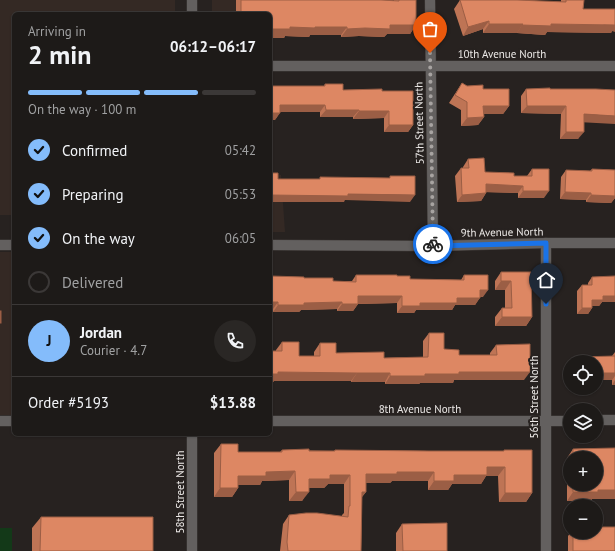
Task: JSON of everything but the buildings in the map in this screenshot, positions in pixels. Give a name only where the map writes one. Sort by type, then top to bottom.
[{"type":"street","points":[[192,0],[192,12]]},
{"type":"street","name":"57th Street North","points":[[430,0],[433,246]]},
{"type":"street","name":"10th Avenue North","points":[[272,66],[615,66]]},
{"type":"street","name":"56th Street North","points":[[546,243],[546,551]]},
{"type":"street","name":"9th Avenue North","points":[[272,245],[433,246],[615,243]]},
{"type":"street","points":[[0,245],[12,245]]},
{"type":"street","name":"8th Avenue North","points":[[272,421],[563,420]]},
{"type":"street","points":[[603,420],[615,420]]},
{"type":"street","points":[[0,421],[12,421]]},
{"type":"street","name":"58th Street North","points":[[192,436],[192,551]]},
{"type":"shaded area","points":[[0,0],[175,0],[175,12],[12,12],[12,215],[0,215]]},
{"type":"shaded area","points":[[212,0],[271,0],[270,12],[212,12]]},
{"type":"shaded area","points":[[272,173],[281,175],[285,232],[272,232]]},
{"type":"shaded area","points":[[0,252],[12,252],[12,415],[0,415]]},
{"type":"green space","points":[[0,528],[12,528],[12,551],[0,551]]},
{"type":"way so far","points":[[430,53],[433,244]]},
{"type":"route","points":[[433,244],[433,246],[546,243],[546,304]]}]
